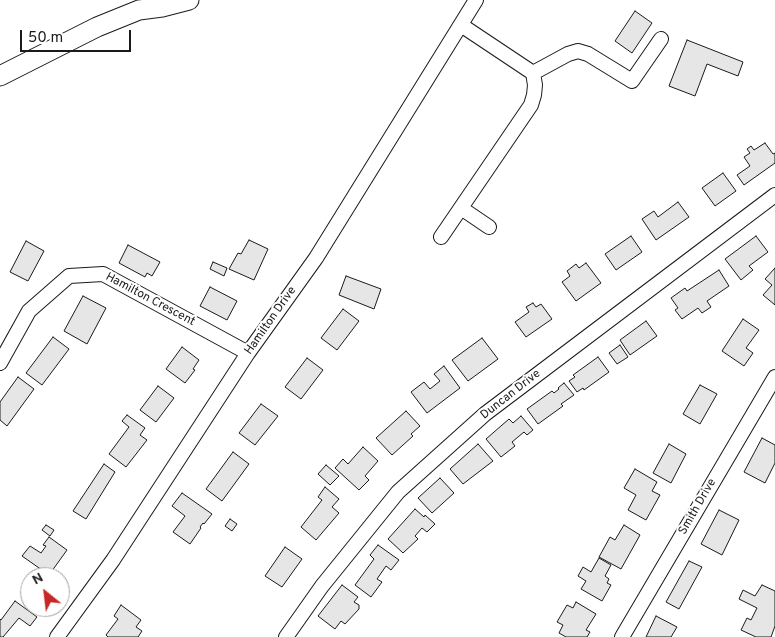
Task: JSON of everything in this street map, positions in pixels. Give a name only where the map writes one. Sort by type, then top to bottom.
[{"type":"main road","points":[[0,76],[97,27],[139,10],[189,0]]},
{"type":"street","name":"Hamilton Drive","points":[[57,637],[113,560],[248,353],[316,258],[476,0]]},
{"type":"street","points":[[442,237],[531,105],[535,85],[533,74],[460,25]]},
{"type":"street","points":[[533,74],[568,54],[578,51],[588,54],[632,80],[661,39]]},
{"type":"street","name":"Duncan Drive","points":[[286,637],[322,586],[398,492],[485,414],[773,201]]},
{"type":"street","points":[[461,208],[489,227]]},
{"type":"street","name":"Hamilton Crescent","points":[[0,363],[29,311],[68,276],[103,274],[248,353]]},
{"type":"street","name":"Smith Drive","points":[[622,637],[775,377]]},
{"type":"building","points":[[635,11],[652,23],[632,53],[615,41]]},
{"type":"building","points":[[687,40],[743,62],[738,76],[707,64],[695,96],[669,86]]},
{"type":"building","points":[[765,143],[773,154],[775,153],[775,163],[744,185],[737,175],[750,166],[744,157],[750,153],[747,149],[751,146],[754,150]]},
{"type":"building","points":[[723,173],[736,191],[715,206],[702,188]]},
{"type":"building","points":[[678,202],[689,217],[656,240],[642,219],[654,211],[658,217]]},
{"type":"building","points":[[631,236],[642,252],[616,270],[605,254]]},
{"type":"building","points":[[756,236],[768,252],[749,266],[753,270],[741,280],[725,259]]},
{"type":"building","points":[[249,240],[268,249],[254,280],[229,269],[238,253],[241,254]]},
{"type":"building","points":[[26,241],[44,251],[28,281],[10,272]]},
{"type":"building","points":[[128,245],[160,262],[152,276],[147,273],[145,277],[119,263]]},
{"type":"building","points":[[213,262],[227,268],[224,276],[210,269]]},
{"type":"building","points":[[586,263],[601,283],[576,301],[562,282],[570,276],[567,271],[576,264],[579,268]]},
{"type":"building","points":[[775,268],[775,305],[763,295],[772,285],[765,279]]},
{"type":"building","points":[[719,270],[729,286],[707,301],[711,307],[702,313],[698,308],[682,319],[675,310],[678,308],[671,298],[685,288],[687,291]]},
{"type":"building","points":[[346,276],[381,289],[374,309],[339,295]]},
{"type":"building","points":[[210,287],[237,301],[227,320],[200,306]]},
{"type":"building","points":[[83,296],[106,308],[87,344],[64,331]]},
{"type":"building","points":[[533,303],[536,307],[541,304],[552,319],[526,337],[515,322],[529,312],[526,307]]},
{"type":"building","points":[[343,309],[359,321],[337,350],[321,338]]},
{"type":"building","points":[[743,319],[759,330],[746,348],[753,353],[744,366],[722,351]]},
{"type":"building","points":[[646,321],[657,336],[630,355],[620,340]]},
{"type":"building","points":[[53,337],[69,349],[42,385],[26,373]]},
{"type":"building","points":[[482,338],[498,359],[468,381],[452,360]]},
{"type":"building","points":[[620,345],[628,357],[617,364],[609,353]]},
{"type":"building","points":[[182,347],[199,360],[193,369],[195,370],[185,383],[166,369]]},
{"type":"building","points":[[598,357],[609,372],[584,390],[583,388],[577,392],[569,381],[575,377],[573,375]]},
{"type":"building","points":[[307,358],[323,370],[301,399],[285,387]]},
{"type":"building","points":[[444,366],[460,388],[427,413],[411,392],[424,382],[430,389],[440,381],[434,374]]},
{"type":"building","points":[[18,377],[34,389],[7,426],[0,420],[0,402]]},
{"type":"building","points":[[564,383],[574,395],[561,404],[563,406],[538,424],[527,409],[552,391],[554,393]]},
{"type":"building","points":[[700,385],[717,394],[700,424],[683,414]]},
{"type":"building","points":[[158,386],[174,398],[156,422],[140,410]]},
{"type":"building","points":[[261,404],[278,416],[255,445],[239,433]]},
{"type":"building","points":[[406,411],[420,426],[411,434],[413,436],[392,455],[376,438]]},
{"type":"building","points":[[127,415],[145,428],[140,435],[147,440],[126,467],[109,454],[129,427],[122,421]]},
{"type":"building","points":[[521,416],[533,430],[527,435],[524,432],[512,442],[515,446],[501,457],[486,439],[509,419],[513,423]]},
{"type":"building","points":[[762,438],[775,445],[775,463],[765,483],[744,472]]},
{"type":"building","points":[[478,444],[493,461],[463,484],[450,469]]},
{"type":"building","points":[[669,444],[686,454],[671,483],[653,473]]},
{"type":"building","points":[[363,447],[378,461],[365,476],[369,480],[359,490],[335,468],[343,459],[348,464]]},
{"type":"building","points":[[233,452],[249,464],[222,501],[206,489]]},
{"type":"building","points":[[104,464],[115,472],[86,519],[73,511]]},
{"type":"building","points":[[326,465],[339,476],[330,485],[318,474]]},
{"type":"building","points":[[635,469],[657,482],[652,491],[660,495],[646,520],[628,510],[636,495],[624,488]]},
{"type":"building","points":[[440,478],[454,493],[432,513],[418,498]]},
{"type":"building","points":[[325,487],[339,499],[332,507],[339,513],[316,540],[301,527],[322,500],[318,497]]},
{"type":"building","points":[[182,493],[212,514],[200,527],[190,544],[173,532],[185,516],[172,506]]},
{"type":"building","points":[[415,509],[435,524],[427,532],[422,528],[415,536],[418,539],[403,553],[388,539]]},
{"type":"building","points":[[719,510],[739,520],[722,555],[701,544]]},
{"type":"building","points":[[230,519],[237,524],[232,531],[225,526]]},
{"type":"building","points":[[46,525],[54,530],[50,536],[42,530]]},
{"type":"building","points":[[624,525],[640,535],[621,569],[599,557],[610,537],[615,540]]},
{"type":"building","points":[[49,537],[67,550],[55,567],[38,567],[22,556],[30,546],[41,553],[46,546],[43,545]]},
{"type":"building","points":[[378,545],[399,560],[391,570],[386,566],[377,579],[382,582],[371,597],[355,585],[374,559],[370,555]]},
{"type":"building","points":[[285,547],[302,559],[282,587],[265,576]]},
{"type":"building","points":[[599,558],[611,565],[605,576],[609,579],[607,583],[611,585],[602,601],[581,589],[586,581],[578,576],[583,567],[591,572]]},
{"type":"building","points":[[689,561],[702,567],[679,609],[666,602]]},
{"type":"building","points":[[342,585],[358,597],[354,602],[359,605],[359,609],[345,624],[341,621],[335,629],[318,616]]},
{"type":"building","points":[[762,585],[775,591],[775,626],[771,637],[756,637],[741,630],[747,618],[751,620],[757,608],[739,599],[743,590],[755,596]]},
{"type":"building","points":[[15,601],[20,605],[20,617],[37,617],[30,626],[19,618],[3,637],[0,637],[1,620]]},
{"type":"building","points":[[576,602],[596,614],[586,630],[590,632],[587,637],[566,637],[559,633],[563,625],[557,622],[567,605],[573,608]]},
{"type":"building","points":[[121,605],[141,620],[136,627],[142,631],[138,637],[108,637],[106,635],[118,619],[114,616]]},
{"type":"building","points":[[656,616],[677,627],[671,637],[646,637]]}]
